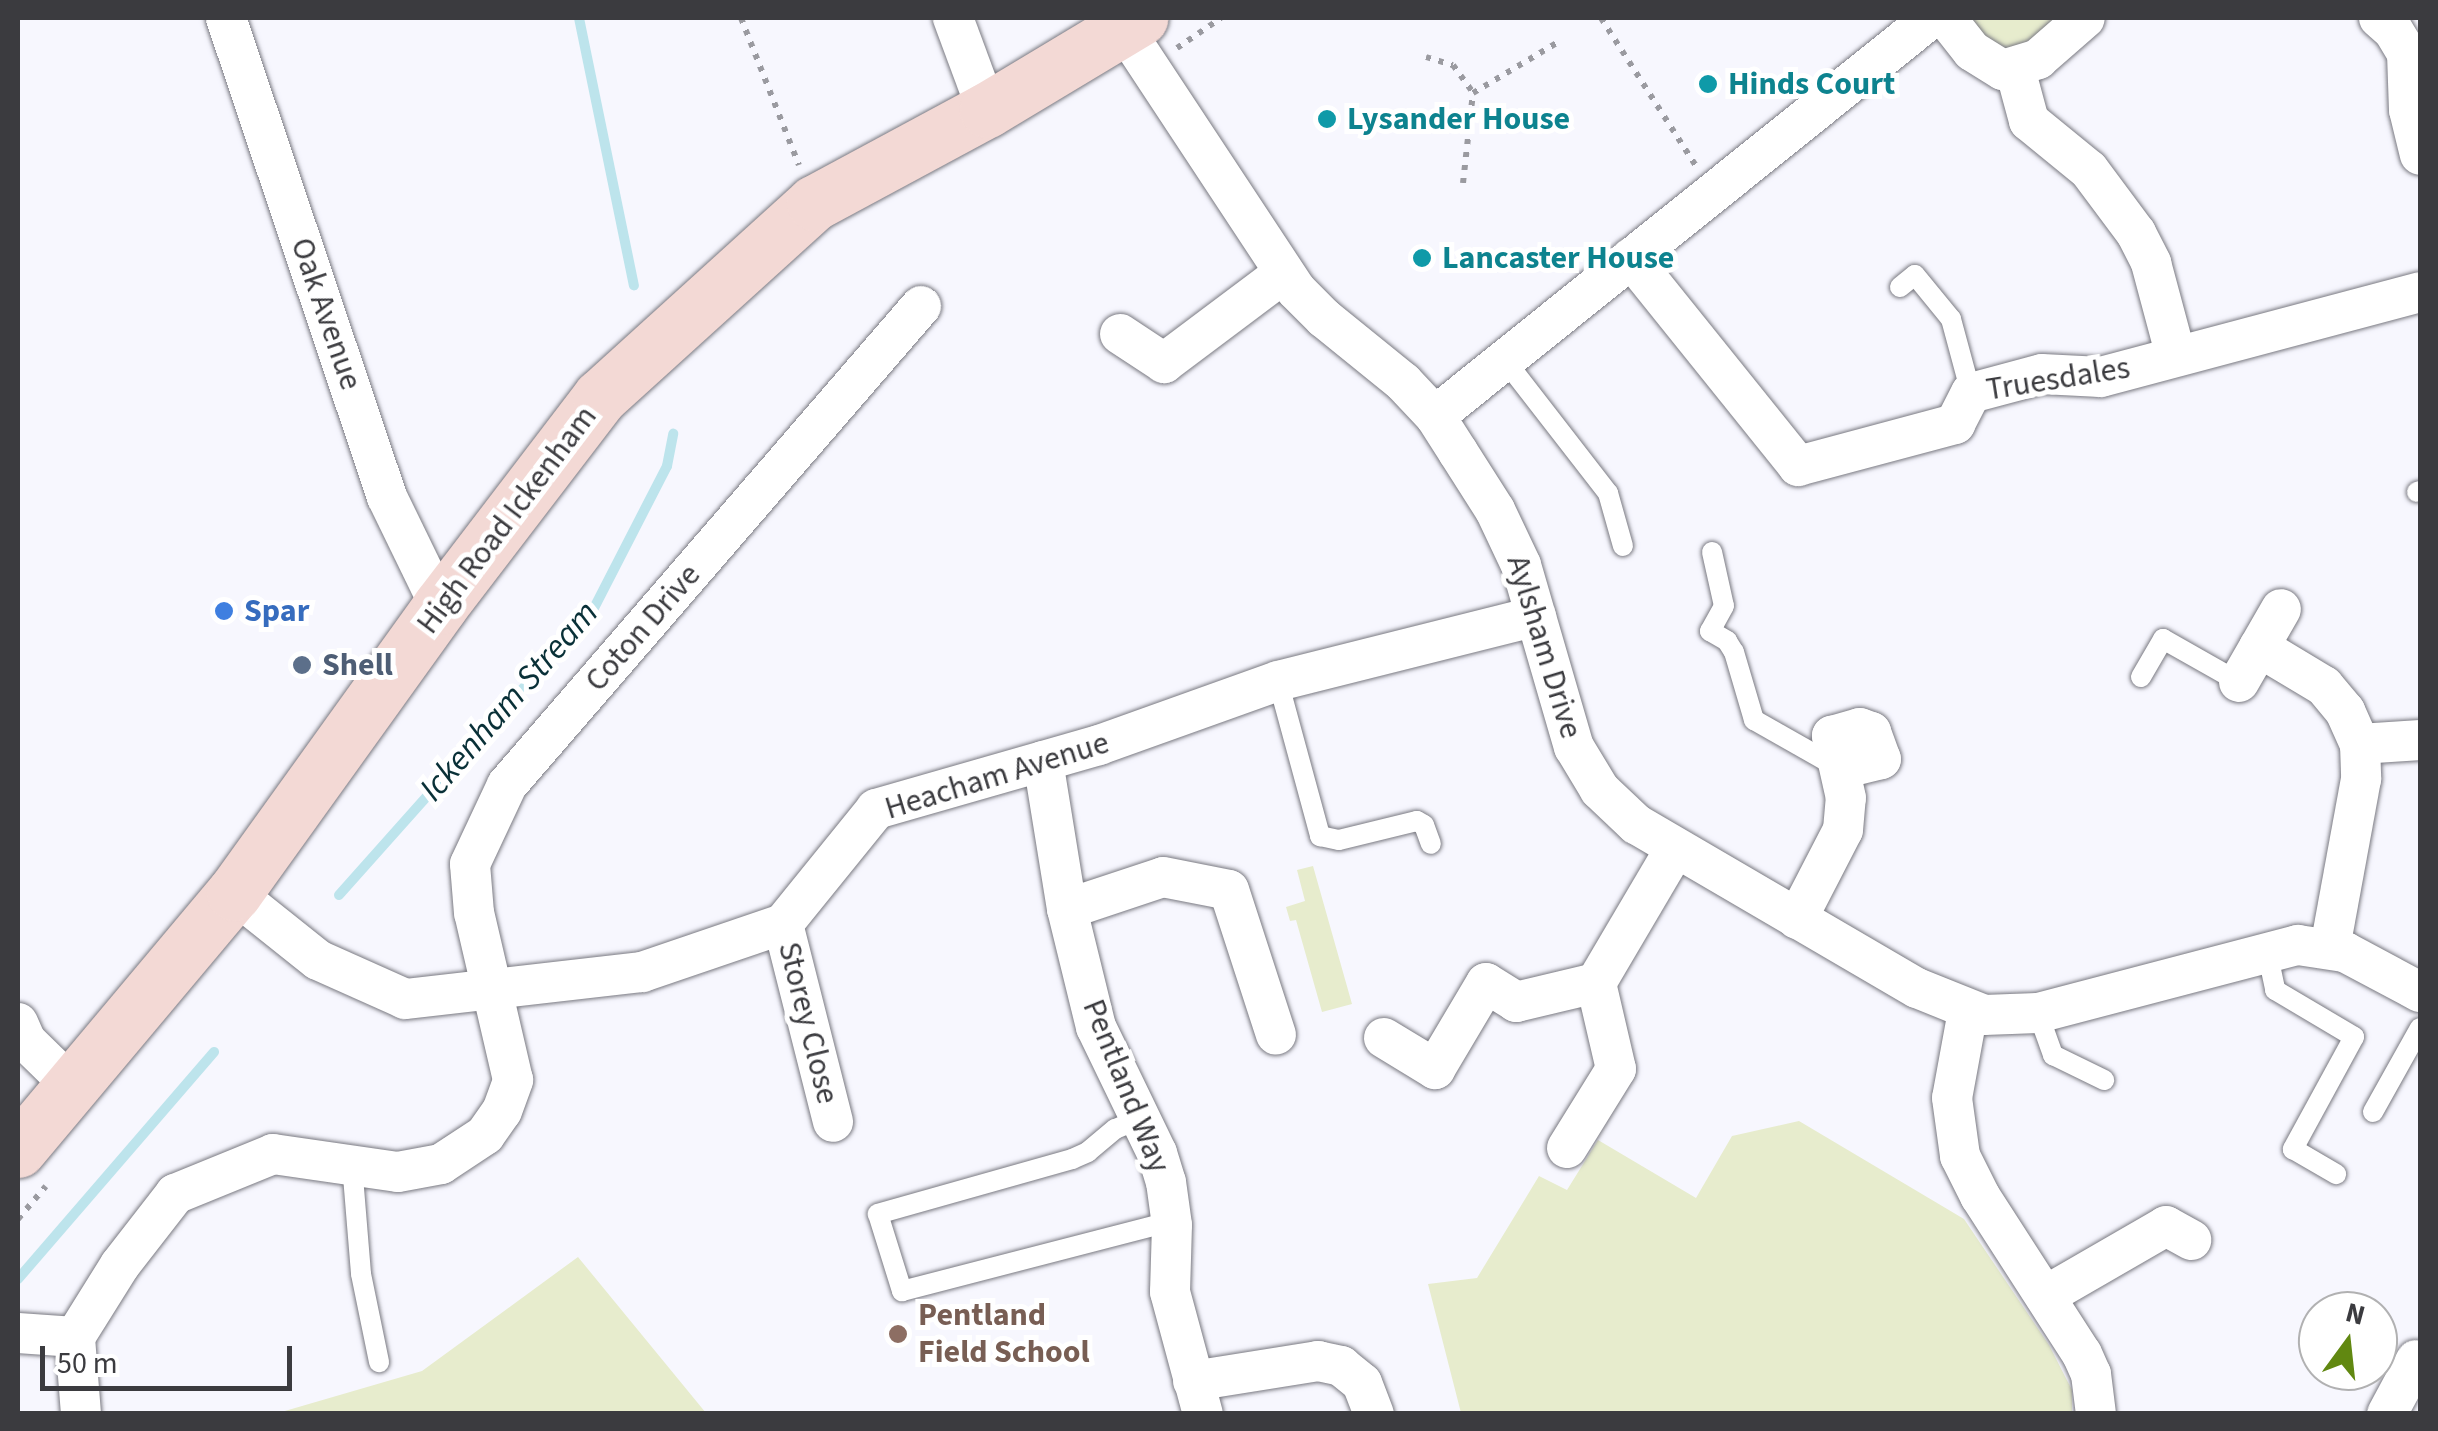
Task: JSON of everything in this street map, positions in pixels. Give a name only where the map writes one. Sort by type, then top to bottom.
[{"type":"main road","name":"High Road Ickenham","points":[[18,1150],[234,893],[440,606],[600,397],[814,203],[1147,28]]},
{"type":"street","name":"Oak Avenue","points":[[226,18],[387,497],[440,606]]},
{"type":"street","points":[[954,18],[986,110]]},
{"type":"street","points":[[1435,416],[1931,18]]},
{"type":"street","points":[[1946,18],[1981,60],[2003,70],[2015,69],[2060,44],[2085,18]]},
{"type":"street","name":"Aylsham Drive","points":[[1147,28],[1284,274],[1324,318],[1403,382],[1435,416],[1510,536],[1561,713],[1585,770],[1616,807],[1675,849],[1917,988],[1968,1011],[1999,1016],[2038,1013],[2267,950],[2298,946],[2330,948],[2359,958],[2420,992]]},
{"type":"street","points":[[2400,29],[2410,66],[2409,110],[2420,155]]},
{"type":"street","points":[[2015,69],[2029,121],[2088,170],[2136,233],[2151,263],[2176,356]]},
{"type":"street","name":"Truesdales","points":[[1631,258],[1798,466],[1955,424],[1970,393],[2042,374],[2101,377],[2420,292]]},
{"type":"street","points":[[1120,334],[1164,363],[1284,274]]},
{"type":"street","name":"Coton Drive","points":[[75,1337],[120,1266],[175,1194],[273,1154],[398,1172],[441,1164],[485,1135],[502,1111],[513,1080],[474,913],[470,864],[507,785],[922,306]]},
{"type":"street","points":[[2239,682],[2281,609]]},
{"type":"street","name":"Heacham Avenue","points":[[784,924],[876,809],[1043,761],[1278,681],[1536,616]]},
{"type":"street","points":[[2259,647],[2324,686],[2345,711],[2360,744],[2361,778],[2330,948]]},
{"type":"street","points":[[2360,744],[2420,740]]},
{"type":"street","name":"Pentland Way","points":[[1043,761],[1067,909],[1096,1028],[1161,1168],[1172,1221],[1170,1292],[1198,1398],[1318,1361],[1341,1366],[1362,1382],[1374,1414]]},
{"type":"street","points":[[1797,918],[1843,830],[1846,798],[1841,769]]},
{"type":"street","points":[[1567,1148],[1616,1069],[1596,983],[1675,849]]},
{"type":"street","points":[[1067,909],[1163,877],[1229,890],[1276,1035]]},
{"type":"street","points":[[234,893],[318,960],[406,1000],[642,972],[784,924]]},
{"type":"street","name":"Storey Close","points":[[784,924],[833,1122]]},
{"type":"street","points":[[1384,1038],[1435,1069],[1486,983],[1516,1002],[1596,983]]},
{"type":"street","points":[[1968,1011],[1954,1078],[1954,1137],[1980,1196],[2090,1374],[2096,1414]]},
{"type":"street","points":[[18,1023],[26,1041],[72,1086]]},
{"type":"street","points":[[2045,1296],[2166,1226],[2191,1240]]},
{"type":"street","points":[[18,1333],[75,1337],[81,1414]]},
{"type":"street","points":[[2387,1414],[2416,1360]]},
{"type":"lane","points":[[1900,288],[1915,275],[1951,319],[1970,393]]},
{"type":"lane","points":[[1504,359],[1608,493],[1623,546]]},
{"type":"lane","points":[[1712,552],[1724,606],[1710,631],[1727,641],[1734,652],[1754,720],[1841,769]]},
{"type":"lane","points":[[2141,677],[2163,639],[2239,682]]},
{"type":"lane","points":[[1278,681],[1320,836],[1339,840],[1417,821],[1424,825],[1431,844]]},
{"type":"lane","points":[[2267,950],[2275,990],[2354,1037],[2293,1149],[2336,1174]]},
{"type":"lane","points":[[2038,1013],[2053,1055],[2104,1080]]},
{"type":"lane","points":[[2373,1112],[2420,1028]]},
{"type":"lane","points":[[1139,1119],[1115,1129],[1072,1160],[878,1214],[902,1291],[1172,1221]]},
{"type":"lane","points":[[352,1164],[361,1274],[379,1362]]},
{"type":"path","points":[[742,18],[814,203]]},
{"type":"path","points":[[1147,28],[1219,18]]},
{"type":"path","points":[[1601,18],[1712,192]]},
{"type":"path","points":[[1473,93],[1560,41]]},
{"type":"path","points":[[1426,57],[1454,66],[1473,93],[1463,183]]},
{"type":"green space","points":[[1966,18],[2071,18],[2004,55]]},
{"type":"green space","points":[[1313,866],[1352,1004],[1322,1012],[1296,920],[1290,921],[1286,907],[1305,901],[1297,870]]},
{"type":"green space","points":[[1799,1121],[1964,1219],[2049,1345],[2072,1390],[2072,1413],[1461,1413],[1428,1284],[1477,1278],[1539,1176],[1567,1190],[1598,1140],[1696,1198],[1732,1136]]},
{"type":"green space","points":[[578,1257],[706,1413],[278,1413],[422,1371]]},
{"type":"waterway","name":"Ickenham Stream","points":[[579,18],[634,285]]},
{"type":"waterway","name":"Ickenham Stream","points":[[339,895],[593,610],[667,466],[673,434]]},
{"type":"waterway","name":"Ickenham Stream","points":[[18,1279],[214,1052]]},
{"type":"place","name":"Hinds Court","points":[[1708,84]]},
{"type":"place","name":"Lysander House","points":[[1327,119]]},
{"type":"place","name":"Lancaster House","points":[[1422,258]]},
{"type":"place","name":"Spar","points":[[224,611]]},
{"type":"place","name":"Shell","points":[[302,665]]},
{"type":"place","name":"Pentland Field School","points":[[898,1334]]}]
